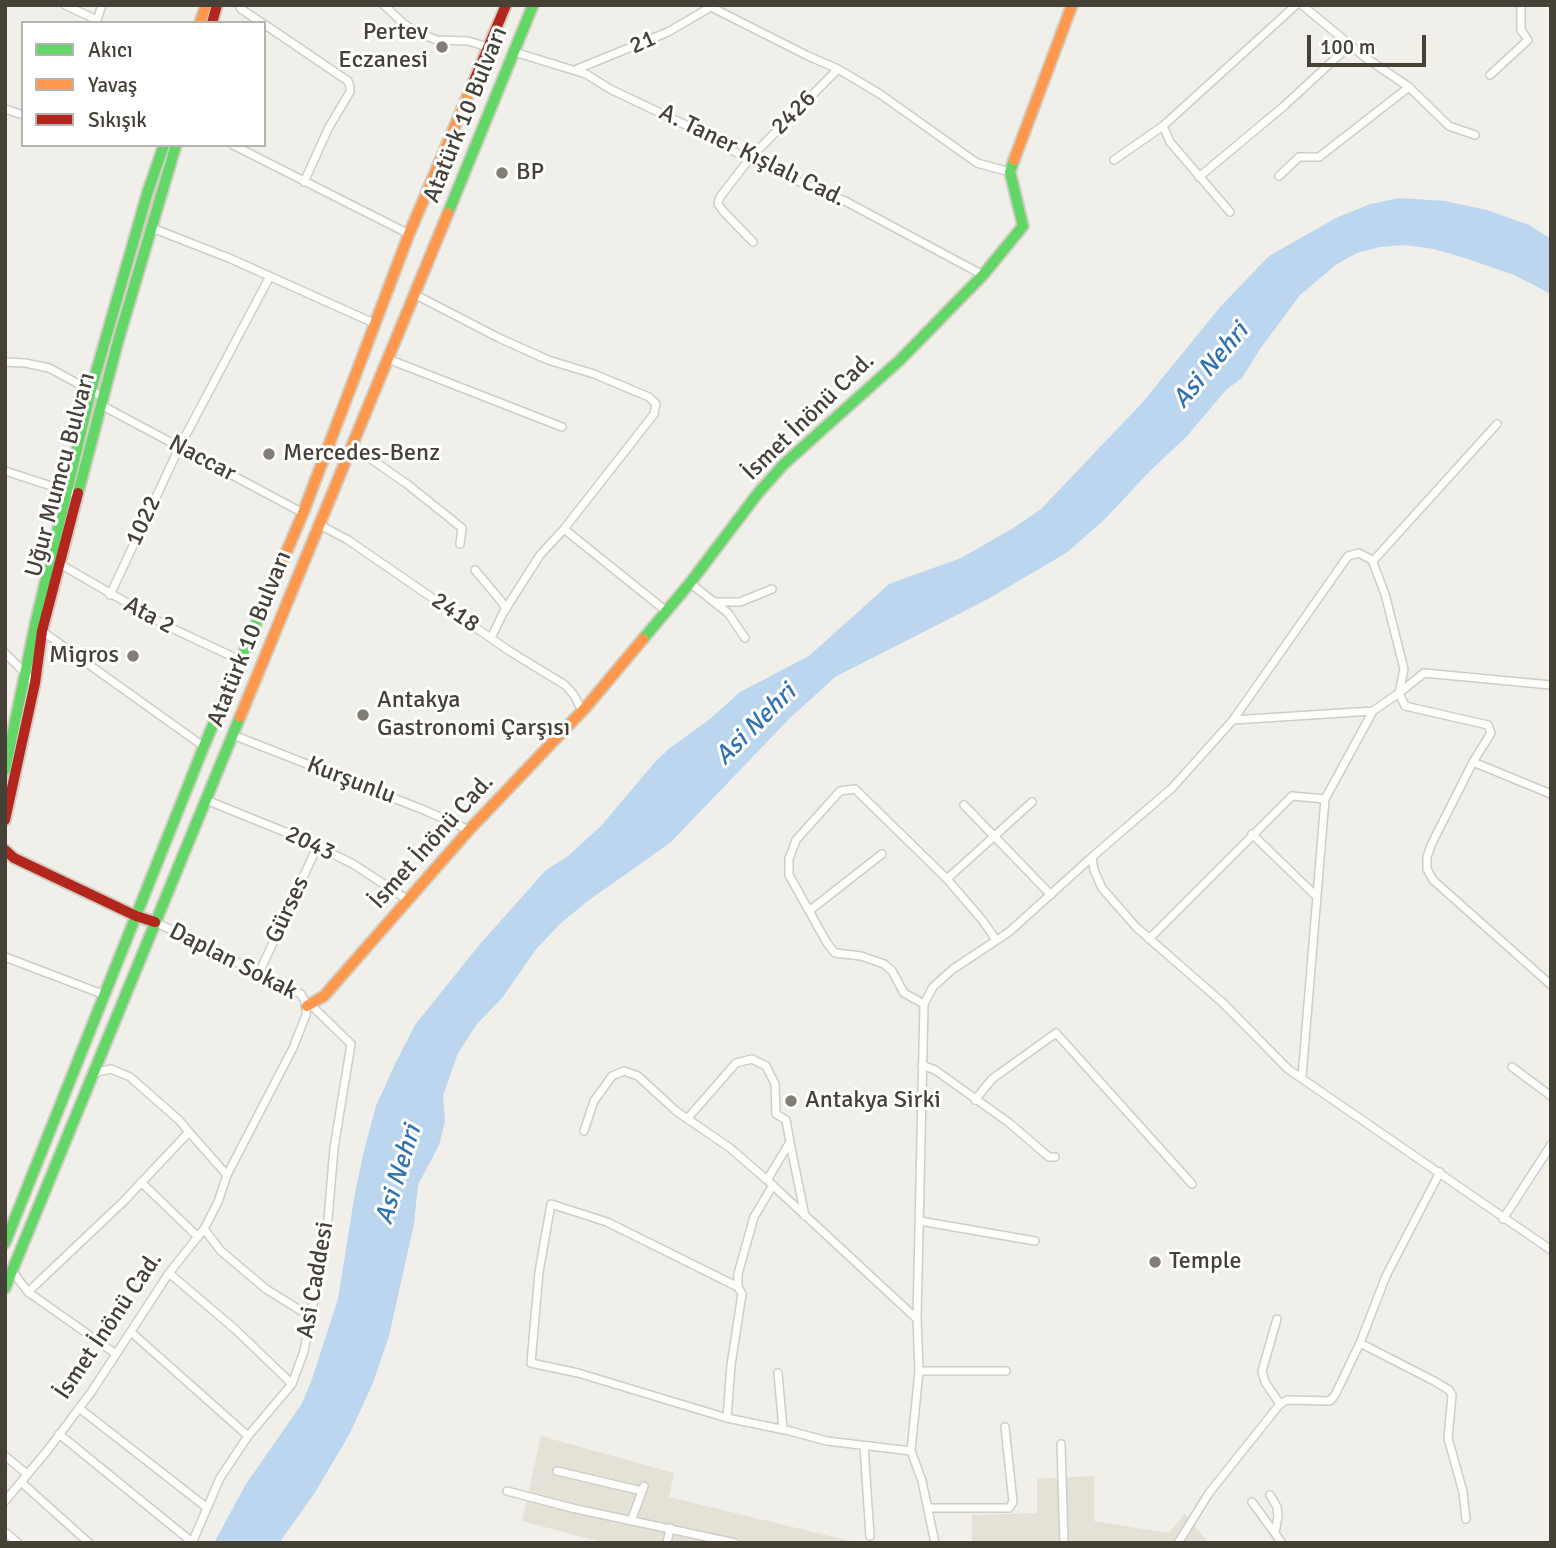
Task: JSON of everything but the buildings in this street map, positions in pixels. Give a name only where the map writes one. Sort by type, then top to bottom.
[{"type":"main road","name":"Atatürk 10 Bulvarı","points":[[5,1243],[204,746],[303,513],[409,234],[506,5]]},
{"type":"main road","name":"Atatürk 10 Bulvarı","points":[[5,1288],[533,5]]},
{"type":"main road","points":[[1010,172],[1072,5]]},
{"type":"main road","name":"Uğur Mumcu Bulvarı","points":[[5,820],[11,747],[34,683],[42,631],[60,564],[91,390],[148,191],[163,147]]},
{"type":"main road","name":"Uğur Mumcu Bulvarı","points":[[5,770],[25,673],[73,493],[175,147]]},
{"type":"main road","name":"İsmet İnönü Cad.","points":[[309,1005],[324,996],[469,830],[582,711],[690,583],[759,492],[784,464],[900,360],[983,275],[1023,226],[1010,172]]},
{"type":"main road","points":[[5,850],[14,858],[136,916],[155,922]]},
{"type":"street","points":[[65,5],[97,21],[102,5]]},
{"type":"street","points":[[239,5],[259,21]]},
{"type":"street","points":[[384,5],[418,33],[437,40],[468,41],[488,47]]},
{"type":"street","points":[[1114,160],[1163,127],[1296,5]]},
{"type":"street","points":[[1303,5],[1350,45],[1409,86],[1449,126],[1475,135]]},
{"type":"street","points":[[1490,75],[1528,40],[1521,30],[1521,5]]},
{"type":"street","points":[[708,7],[838,69],[880,94],[976,163],[1010,172]]},
{"type":"street","name":"21","points":[[574,71],[668,32],[708,7]]},
{"type":"street","points":[[266,26],[348,81],[350,86],[350,92],[329,127],[304,182]]},
{"type":"street","points":[[1199,177],[1284,106],[1350,45]]},
{"type":"street","name":"A. Taner Kışlalı Cad.","points":[[514,52],[574,71],[692,128],[757,164],[845,201],[983,275]]},
{"type":"street","name":"2426","points":[[753,242],[718,204],[720,197],[750,158],[838,69]]},
{"type":"street","points":[[1279,176],[1299,157],[1320,157],[1409,86]]},
{"type":"street","points":[[1163,127],[1170,142],[1230,212]]},
{"type":"street","points":[[237,147],[409,234]]},
{"type":"street","points":[[152,228],[229,258],[376,324]]},
{"type":"street","name":"1022","points":[[110,595],[179,447],[269,278]]},
{"type":"street","points":[[414,295],[499,338],[548,360],[594,374],[649,397],[656,404],[654,414],[540,555],[491,638]]},
{"type":"street","points":[[388,359],[562,427]]},
{"type":"street","name":"Naccar","points":[[5,362],[49,368],[91,390],[102,401],[179,447],[303,513]]},
{"type":"street","points":[[1373,561],[1497,424]]},
{"type":"street","points":[[351,446],[407,484],[462,528],[460,544]]},
{"type":"street","points":[[5,471],[73,493]]},
{"type":"street","name":"2418","points":[[319,525],[348,540],[565,685],[575,695],[582,711]]},
{"type":"street","points":[[564,528],[666,611]]},
{"type":"street","points":[[935,1543],[922,1481],[911,1451],[919,1371],[917,1319],[924,1003],[933,987],[953,969],[1009,932],[1172,788],[1233,720],[1348,555],[1362,554],[1373,561],[1385,594],[1404,669],[1399,694],[1405,706],[1488,725],[1491,733],[1473,762],[1432,843],[1427,857],[1427,869],[1433,880],[1551,985]]},
{"type":"street","name":"Ata 2","points":[[60,564],[167,626],[242,661]]},
{"type":"street","points":[[475,570],[506,609]]},
{"type":"street","points":[[690,583],[728,613],[745,638]]},
{"type":"street","points":[[714,602],[740,602],[772,589]]},
{"type":"street","points":[[42,631],[204,746]]},
{"type":"street","points":[[5,653],[34,683]]},
{"type":"street","points":[[1302,1077],[1325,799],[1373,711],[1424,673],[1551,685]]},
{"type":"street","points":[[1233,720],[1373,711]]},
{"type":"street","name":"Kurşunlu","points":[[233,735],[469,830]]},
{"type":"street","points":[[1473,762],[1551,794]]},
{"type":"street","points":[[924,1003],[904,993],[884,964],[861,956],[835,953],[808,912],[789,875],[791,851],[800,834],[840,791],[855,789],[947,879],[996,940]]},
{"type":"street","points":[[1149,939],[1292,796],[1325,799]]},
{"type":"street","name":"2043","points":[[206,800],[353,864],[408,900]]},
{"type":"street","points":[[947,879],[1032,802]]},
{"type":"street","points":[[964,805],[1051,895]]},
{"type":"street","points":[[1252,834],[1316,896]]},
{"type":"street","name":"Gürses","points":[[259,973],[317,847]]},
{"type":"street","points":[[808,912],[881,854]]},
{"type":"street","points":[[1092,857],[1102,888],[1149,939],[1223,1003],[1288,1069],[1551,1250]]},
{"type":"street","name":"Daplan Sokak","points":[[155,922],[300,994],[309,1005]]},
{"type":"street","points":[[5,957],[105,995]]},
{"type":"street","name":"İsmet İnönü Cad.","points":[[5,1501],[79,1408],[169,1273],[204,1229],[218,1202],[227,1175],[293,1048],[309,1005]]},
{"type":"street","name":"Asi Caddesi","points":[[192,1542],[220,1478],[248,1436],[292,1384],[304,1351],[327,1231],[334,1148],[351,1044],[347,1037],[309,1005]]},
{"type":"street","points":[[975,1100],[992,1079],[1056,1033],[1192,1184]]},
{"type":"street","points":[[687,1119],[736,1063],[752,1059],[766,1066],[775,1084],[776,1114],[786,1120],[805,1216]]},
{"type":"street","points":[[922,1065],[935,1070],[1008,1122],[1049,1157],[1055,1157]]},
{"type":"street","points":[[1512,1067],[1551,1096]]},
{"type":"street","points":[[94,1073],[111,1069],[130,1077],[179,1120],[227,1175]]},
{"type":"street","points":[[584,1131],[598,1095],[612,1076],[624,1071],[635,1073],[665,1102],[730,1148],[917,1319]]},
{"type":"street","points":[[28,1293],[189,1132]]},
{"type":"street","points":[[727,1418],[730,1365],[742,1294],[738,1287],[738,1275],[754,1217],[790,1142]]},
{"type":"street","points":[[1503,1219],[1551,1145]]},
{"type":"street","points":[[1178,1543],[1209,1493],[1280,1404],[1287,1400],[1330,1401],[1335,1395],[1387,1276],[1440,1172]]},
{"type":"street","points":[[141,1182],[198,1237]]},
{"type":"street","points":[[738,1287],[607,1222],[551,1204],[538,1272],[531,1363],[578,1373],[727,1418],[827,1441],[911,1451]]},
{"type":"street","points":[[920,1221],[1035,1241]]},
{"type":"street","points":[[204,1229],[221,1251],[266,1289],[311,1317]]},
{"type":"street","points":[[11,1270],[28,1293],[116,1354]]},
{"type":"street","points":[[169,1273],[236,1330],[292,1384]]},
{"type":"street","points":[[1277,1319],[1262,1371],[1265,1382],[1280,1404]]},
{"type":"street","points":[[131,1332],[248,1436]]},
{"type":"street","points":[[1360,1343],[1449,1390],[1452,1395],[1448,1438],[1463,1492],[1466,1519]]},
{"type":"street","points":[[919,1371],[1006,1371]]},
{"type":"street","points":[[778,1373],[783,1429]]},
{"type":"street","points":[[79,1408],[206,1507]]},
{"type":"street","points":[[928,1508],[1009,1508],[1013,1502],[1005,1427]]},
{"type":"street","points":[[59,1434],[192,1542]]},
{"type":"street","points":[[1061,1444],[1063,1543]]},
{"type":"street","points":[[863,1446],[870,1535]]},
{"type":"street","points":[[5,1456],[27,1474]]},
{"type":"street","points":[[557,1471],[643,1489],[631,1521]]},
{"type":"street","points":[[20,1482],[89,1543]]},
{"type":"street","points":[[507,1491],[736,1543]]},
{"type":"street","points":[[1270,1495],[1278,1516],[1275,1533]]},
{"type":"street","points":[[1252,1502],[1282,1543]]},
{"type":"street","points":[[667,1543],[670,1528]]},
{"type":"street","points":[[5,1532],[18,1543]]},
{"type":"shaded area","points":[[541,1436],[674,1473],[669,1497],[858,1543],[605,1543],[522,1521]]},
{"type":"shaded area","points":[[1094,1476],[1094,1521],[1168,1533],[1185,1514],[1209,1543],[972,1543],[972,1515],[1037,1513],[1037,1479]]},
{"type":"water","name":"Asi Nehri","points":[[1399,198],[1445,201],[1487,210],[1529,225],[1551,239],[1551,294],[1514,275],[1434,249],[1404,245],[1380,247],[1357,253],[1337,264],[1300,295],[1242,378],[1226,390],[1187,436],[1104,520],[1066,553],[988,599],[835,677],[790,718],[670,843],[561,923],[537,948],[502,998],[477,1024],[458,1053],[443,1096],[445,1122],[439,1145],[418,1185],[414,1224],[389,1336],[373,1383],[349,1435],[314,1494],[279,1543],[214,1543],[246,1484],[301,1405],[311,1382],[338,1299],[355,1193],[376,1106],[415,1025],[480,944],[546,870],[568,856],[601,826],[655,762],[740,692],[809,656],[889,584],[961,558],[1041,509],[1142,403],[1221,306],[1269,256],[1336,218],[1370,204]]},
{"type":"traffic: fast","points":[[448,213],[533,5]]},
{"type":"traffic: fast","points":[[5,770],[36,621],[91,390],[148,191],[163,147]]},
{"type":"traffic: fast","points":[[78,493],[118,341],[175,147]]},
{"type":"traffic: fast","points":[[643,639],[784,464],[900,360],[983,275],[1023,226],[1010,172],[1014,160]]},
{"type":"traffic: fast","points":[[5,1243],[204,746],[272,586]]},
{"type":"traffic: fast","points":[[5,1288],[240,717]]},
{"type":"traffic: slow","points":[[201,21],[206,5]]},
{"type":"traffic: slow","points":[[1014,160],[1072,5]]},
{"type":"traffic: slow","points":[[272,586],[303,513],[409,234],[471,88]]},
{"type":"traffic: slow","points":[[240,717],[448,213]]},
{"type":"traffic: slow","points":[[307,1006],[324,996],[469,830],[586,707],[643,639]]},
{"type":"traffic: jam","points":[[213,21],[217,5]]},
{"type":"traffic: jam","points":[[471,88],[506,5]]},
{"type":"traffic: jam","points":[[5,820],[35,683],[42,631],[78,493]]},
{"type":"traffic: jam","points":[[5,850],[14,858],[136,916],[155,922]]},
{"type":"place","name":"Pertev Eczanesi","points":[[442,47]]},
{"type":"place","name":"BP","points":[[502,173]]},
{"type":"place","name":"Mercedes-Benz","points":[[269,454]]},
{"type":"place","name":"Migros","points":[[133,656]]},
{"type":"place","name":"Antakya Gastronomi Çarşısı","points":[[363,715]]},
{"type":"place","name":"Antakya Sirki","points":[[791,1101]]},
{"type":"place","name":"Temple","points":[[1155,1262]]}]
